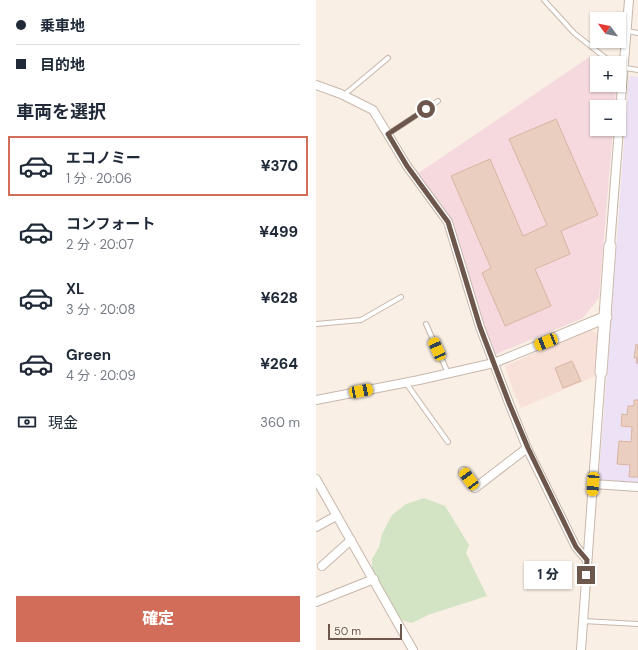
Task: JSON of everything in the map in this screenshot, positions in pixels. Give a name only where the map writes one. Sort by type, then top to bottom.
[{"type":"street","points":[[623,56],[627,32],[629,0]]},
{"type":"street","points":[[316,85],[373,110],[407,166],[448,222],[480,327],[528,448],[576,547],[587,560]]},
{"type":"street","points":[[581,650],[618,136]]},
{"type":"street","points":[[316,400],[406,383],[494,363],[606,317]]},
{"type":"street","points":[[463,471],[475,488],[528,448]]},
{"type":"street","points":[[316,479],[413,650]]},
{"type":"street","points":[[593,484],[638,487]]},
{"type":"street","points":[[316,527],[336,516]]},
{"type":"street","points":[[322,566],[351,540]]},
{"type":"street","points":[[316,602],[374,579]]},
{"type":"lane","points":[[544,0],[574,32],[603,56]]},
{"type":"lane","points":[[627,32],[638,33]]},
{"type":"lane","points":[[344,96],[388,58]]},
{"type":"lane","points":[[626,69],[638,70]]},
{"type":"lane","points":[[388,134],[438,101]]},
{"type":"lane","points":[[316,324],[361,320],[401,297]]},
{"type":"lane","points":[[426,324],[448,374]]},
{"type":"lane","points":[[406,383],[448,442]]},
{"type":"lane","points":[[583,620],[638,624]]},
{"type":"shaded area","points":[[590,57],[590,92],[616,92],[615,100],[590,100],[590,136],[612,136],[599,298],[583,318],[494,355],[450,219],[417,174]]},
{"type":"shaded area","points":[[629,76],[638,77],[638,483],[604,481],[599,476],[624,136],[626,136]]},
{"type":"shaded area","points":[[589,329],[601,335],[596,376],[521,408],[513,391],[505,366]]},
{"type":"green space","points":[[424,498],[445,506],[469,545],[466,553],[487,596],[428,615],[412,623],[401,620],[372,571],[372,559],[379,547],[382,534],[392,515],[406,504]]},
{"type":"building","points":[[556,119],[598,215],[561,231],[570,254],[535,269],[551,306],[505,326],[482,273],[491,268],[451,176],[490,159],[523,236],[547,225],[509,139]]},
{"type":"building","points":[[636,344],[638,345],[638,363],[636,363],[637,358],[634,358]]},
{"type":"building","points":[[572,361],[581,381],[563,388],[555,368]]},
{"type":"building","points":[[634,400],[638,400],[638,477],[629,477],[630,465],[617,464],[619,441],[631,442],[632,427],[621,426],[622,414],[627,415],[628,406],[634,406]]},
{"type":"route","points":[[426,109],[388,134],[407,166],[448,222],[480,327],[509,403],[528,448],[576,547],[587,560],[586,575]]}]
